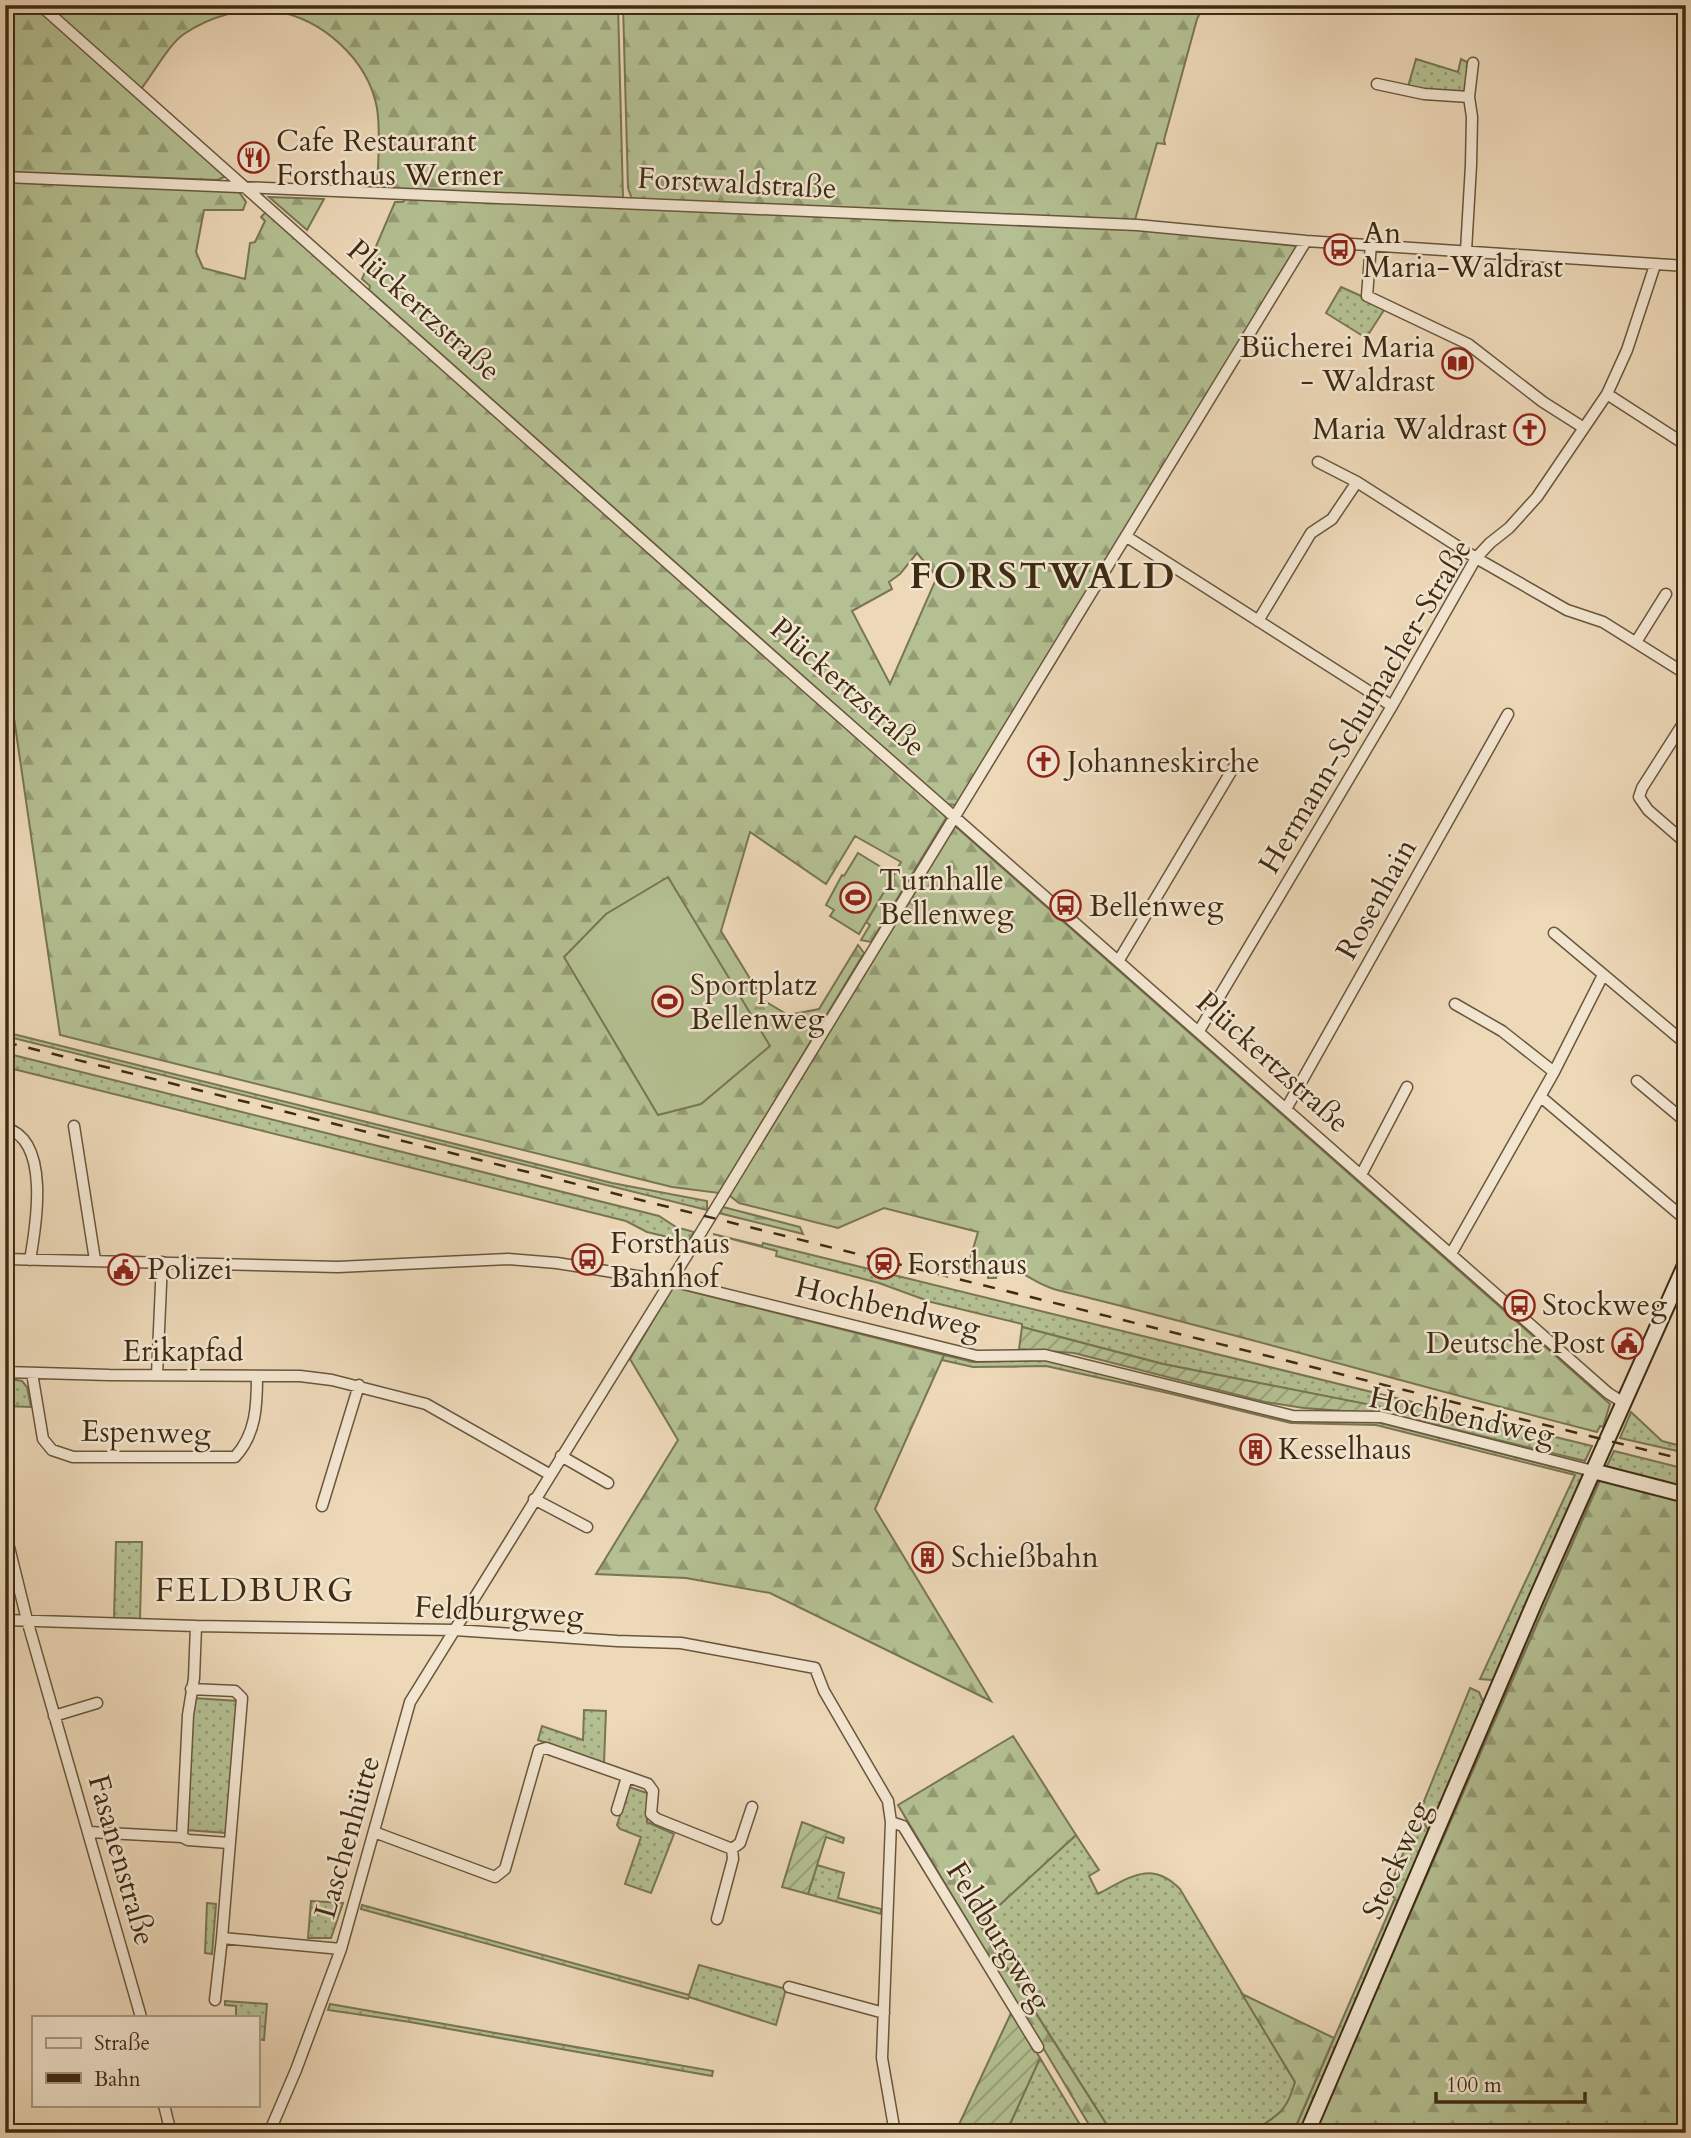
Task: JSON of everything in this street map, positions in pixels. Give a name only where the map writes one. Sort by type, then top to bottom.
[{"type":"street","name":"Plückertzstraße","points":[[40,5],[1608,1394],[1624,1403]]},
{"type":"street","points":[[1466,251],[1472,141],[1469,97],[1473,63]]},
{"type":"street","points":[[1377,84],[1424,94],[1469,97]]},
{"type":"street","name":"Forstwaldstraße","points":[[5,177],[1138,225],[1306,241],[1686,266]]},
{"type":"street","points":[[587,1527],[534,1499],[1306,241]]},
{"type":"street","points":[[1371,244],[1367,296],[1468,344],[1542,402],[1584,428]]},
{"type":"street","name":"Hermann-Schumacher-Straße","points":[[1199,1031],[1392,706],[1476,558],[1490,542],[1509,528],[1537,497],[1607,394],[1627,350],[1655,265]]},
{"type":"street","points":[[1607,394],[1686,445]]},
{"type":"street","points":[[1318,462],[1357,482],[1476,558],[1567,610],[1603,622],[1686,674]]},
{"type":"street","points":[[1258,621],[1311,533],[1332,519],[1357,482]]},
{"type":"street","points":[[1126,537],[1392,706]]},
{"type":"street","points":[[1636,642],[1666,594]]},
{"type":"street","name":"Rosenhain","points":[[1286,1109],[1508,714]]},
{"type":"street","points":[[1686,719],[1639,797],[1648,810],[1686,844]]},
{"type":"street","points":[[1119,960],[1235,765]]},
{"type":"street","points":[[1554,933],[1686,1044]]},
{"type":"street","points":[[1451,1254],[1541,1097],[1603,975]]},
{"type":"street","points":[[1455,1004],[1502,1031],[1554,1072]]},
{"type":"street","points":[[1637,1081],[1686,1122]]},
{"type":"street","points":[[1361,1175],[1407,1087]]},
{"type":"street","points":[[1541,1097],[1686,1220]]},
{"type":"street","points":[[74,1126],[95,1260]]},
{"type":"street","points":[[5,1128],[13,1130],[25,1139],[33,1154],[37,1207],[30,1260]]},
{"type":"street","name":"Hochbendweg","points":[[5,1259],[338,1267],[508,1259],[557,1262],[669,1281],[977,1356],[1045,1355],[1293,1416],[1381,1417],[1593,1471]]},
{"type":"street","points":[[157,1375],[162,1262]]},
{"type":"street","name":"Stockweg","points":[[1307,2133],[1593,1471],[1686,1263]]},
{"type":"street","name":"Erikapfad","points":[[5,1372],[300,1376],[359,1385],[426,1404],[549,1474]]},
{"type":"street","name":"Espenweg","points":[[32,1373],[44,1439],[52,1450],[74,1457],[234,1457],[252,1432],[257,1402],[257,1376]]},
{"type":"street","points":[[323,1506],[359,1385]]},
{"type":"street","points":[[561,1456],[608,1483]]},
{"type":"street","points":[[1593,1471],[1686,1495]]},
{"type":"street","name":"Laschenhütte","points":[[269,2133],[296,2070],[341,1949],[410,1702],[534,1499]]},
{"type":"street","name":"Fasanenstraße","points":[[6,1536],[27,1620],[141,2016]]},
{"type":"street","name":"Feldburgweg","points":[[5,1620],[455,1630],[565,1639],[681,1643],[815,1668],[824,1691],[888,1801],[891,1822],[882,2058],[895,2133]]},
{"type":"street","points":[[182,1837],[196,1626]]},
{"type":"street","points":[[191,1689],[235,1691],[242,1698],[215,2000]]},
{"type":"street","points":[[54,1716],[97,1703]]},
{"type":"street","points":[[374,1832],[495,1877],[505,1869],[539,1750],[546,1748],[648,1784],[653,1791],[651,1814],[657,1819],[732,1849]]},
{"type":"street","points":[[617,1810],[627,1777]]},
{"type":"street","points":[[732,1849],[740,1843],[752,1807]]},
{"type":"street","name":"Feldburgweg","points":[[891,1822],[903,1826],[1038,2047]]},
{"type":"street","points":[[89,1832],[182,1837],[188,1840],[229,1843]]},
{"type":"street","points":[[717,1919],[733,1859],[732,1849]]},
{"type":"street","points":[[222,1938],[341,1949]]},
{"type":"street","points":[[789,1987],[884,2013]]},
{"type":"street","points":[[164,2106],[171,2133]]},
{"type":"green space","points":[[5,5],[33,5],[222,172],[224,177],[218,180],[5,172]]},
{"type":"green space","points":[[47,5],[618,5],[623,198],[377,188],[379,128],[372,90],[364,74],[341,44],[293,15],[251,10],[227,14],[194,28],[178,39],[141,89]]},
{"type":"green space","points":[[623,5],[1204,5],[1197,19],[1165,144],[1157,143],[1135,220],[632,199],[628,188]]},
{"type":"green space","points":[[1416,59],[1458,72],[1461,59],[1467,62],[1470,68],[1465,92],[1407,90]]},
{"type":"green space","points":[[5,181],[239,192],[246,202],[243,210],[204,210],[196,252],[203,268],[245,279],[250,243],[255,242],[265,221],[261,217],[266,212],[940,809],[946,818],[871,942],[861,940],[870,925],[866,922],[901,862],[855,836],[826,884],[750,832],[721,931],[763,1000],[788,1015],[819,1009],[858,945],[864,953],[719,1193],[672,1187],[60,1035],[5,656]]},
{"type":"green space","points":[[269,197],[324,199],[307,230]]},
{"type":"green space","points":[[406,198],[1132,229],[1297,246],[960,801],[955,805],[947,804],[369,290],[370,286],[362,279],[395,202],[403,202]],"holes":[[[917,553],[937,577],[890,684],[852,611],[892,589],[889,582],[900,574]]]},
{"type":"green space","points":[[1341,287],[1386,307],[1366,338],[1326,313]]},
{"type":"green space","points":[[955,826],[1610,1404],[1603,1427],[1600,1426],[1597,1432],[1057,1290],[999,1264],[996,1278],[988,1278],[988,1275],[967,1270],[978,1232],[884,1208],[838,1228],[739,1203],[729,1195]]},
{"type":"green space","name":"Turnhalle Bellenweg","points":[[858,853],[894,875],[859,934],[830,916],[834,910],[826,905]]},
{"type":"green space","name":"Sportplatz Bellenweg","points":[[668,877],[770,1046],[701,1104],[658,1115],[564,957],[606,914]]},
{"type":"green space","points":[[5,1032],[612,1183],[707,1201],[707,1210],[5,1036]]},
{"type":"green space","points":[[5,1053],[659,1216],[676,1227],[694,1232],[688,1242],[647,1232],[626,1221],[5,1067]]},
{"type":"green space","points":[[723,1207],[800,1227],[803,1234],[719,1213]]},
{"type":"green space","points":[[713,1234],[762,1246],[763,1243],[1592,1446],[1585,1461],[1416,1420],[1416,1414],[1163,1364],[1022,1327],[1022,1324],[931,1302],[879,1283],[776,1256],[777,1251]]},
{"type":"green space","points":[[673,1287],[944,1355],[875,1509],[991,1701],[770,1593],[686,1578],[596,1574],[678,1440],[630,1359]]},
{"type":"green space","points":[[1022,1327],[1163,1364],[1417,1414],[1416,1420],[1265,1402],[1074,1353],[1019,1349]]},
{"type":"green space","points":[[944,1355],[973,1362],[1048,1360],[1293,1421],[1377,1422],[1582,1474],[1582,1482],[1500,1671],[1492,1680],[1480,1679],[1575,1475],[1376,1425],[1291,1423],[1046,1366],[973,1367],[942,1360]]},
{"type":"green space","points":[[5,1378],[22,1381],[27,1387],[31,1407],[5,1406]]},
{"type":"green space","points":[[1631,1412],[1662,1441],[1685,1447],[1686,1444],[1686,1453],[1620,1438]]},
{"type":"green space","points":[[1614,1451],[1686,1469],[1686,1488],[1606,1468]]},
{"type":"green space","points":[[1601,1478],[1412,1906],[1409,1905],[1592,1485]]},
{"type":"green space","points":[[1601,1478],[1686,1499],[1686,2133],[1314,2133]]},
{"type":"green space","points":[[116,1542],[142,1542],[140,1619],[114,1618]]},
{"type":"green space","points":[[1470,1688],[1479,1692],[1485,1706],[1439,1813],[1431,1816],[1420,1811]]},
{"type":"green space","points":[[193,1698],[238,1701],[226,1833],[186,1830]]},
{"type":"green space","points":[[584,1710],[606,1711],[604,1763],[538,1740],[542,1726],[583,1740]]},
{"type":"green space","points":[[1013,1736],[1076,1835],[979,1924],[1112,2133],[1094,2133],[898,1805]]},
{"type":"green space","points":[[629,1787],[647,1793],[647,1822],[674,1834],[651,1893],[625,1884],[641,1837],[620,1829],[617,1825]]},
{"type":"green space","points":[[1417,1819],[1425,1824],[1430,1834],[1299,2133],[1293,2133],[1395,1898],[1387,1893]]},
{"type":"green space","points":[[802,1822],[844,1838],[843,1843],[826,1837],[808,1894],[782,1887]]},
{"type":"green space","points":[[1076,1835],[1099,1870],[1089,1876],[1098,1894],[1130,1877],[1149,1873],[1169,1880],[1180,1889],[1295,2082],[1289,2104],[1251,2133],[1112,2133],[979,1923]]},
{"type":"green space","points":[[817,1865],[844,1873],[838,1898],[881,1909],[881,1914],[808,1894]]},
{"type":"green space","points":[[311,1901],[343,1903],[331,1938],[308,1938]]},
{"type":"green space","points":[[207,1903],[216,1904],[212,1954],[205,1953]]},
{"type":"green space","points":[[362,1905],[689,1995],[699,1965],[786,1989],[776,2025],[689,1997],[688,1999],[361,1909]]},
{"type":"green space","points":[[1242,1994],[1334,2038],[1293,2133],[1251,2133],[1284,2107],[1295,2082]]},
{"type":"green space","points":[[225,2001],[267,2004],[264,2040],[259,2039],[259,2016],[236,2016],[236,2006],[225,2005]]},
{"type":"green space","points":[[330,2004],[713,2071],[712,2076],[328,2010]]},
{"type":"green space","points":[[1012,2011],[1040,2058],[1006,2133],[955,2133]]},
{"type":"green space","points":[[1040,2058],[1085,2133],[1006,2133]]},
{"type":"railway","points":[[5,1042],[1686,1460]]},
{"type":"place","name":"Cafe Restaurant Forsthaus Werner","points":[[253,158]]},
{"type":"place","name":"An Maria-Waldrast","points":[[1340,250]]},
{"type":"place","name":"Bücherei Maria - Waldrast","points":[[1458,364]]},
{"type":"place","name":"Maria Waldrast","points":[[1530,429]]},
{"type":"place","name":"Johanneskirche","points":[[1044,762]]},
{"type":"place","name":"Turnhalle Bellenweg","points":[[856,897]]},
{"type":"place","name":"Bellenweg","points":[[1066,906]]},
{"type":"place","name":"Sportplatz Bellenweg","points":[[667,1002]]},
{"type":"place","name":"Forsthaus Bahnhof","points":[[587,1260]]},
{"type":"place","name":"Forsthaus","points":[[884,1264]]},
{"type":"place","name":"Polizei","points":[[124,1269]]},
{"type":"place","name":"Stockweg","points":[[1519,1305]]},
{"type":"place","name":"Deutsche Post","points":[[1628,1343]]},
{"type":"place","name":"Kesselhaus","points":[[1255,1449]]},
{"type":"place","name":"Schießbahn","points":[[928,1557]]},
{"type":"district","name":"FORSTWALD","points":[[1043,575]]},
{"type":"district","name":"FELDBURG","points":[[255,1589]]}]
